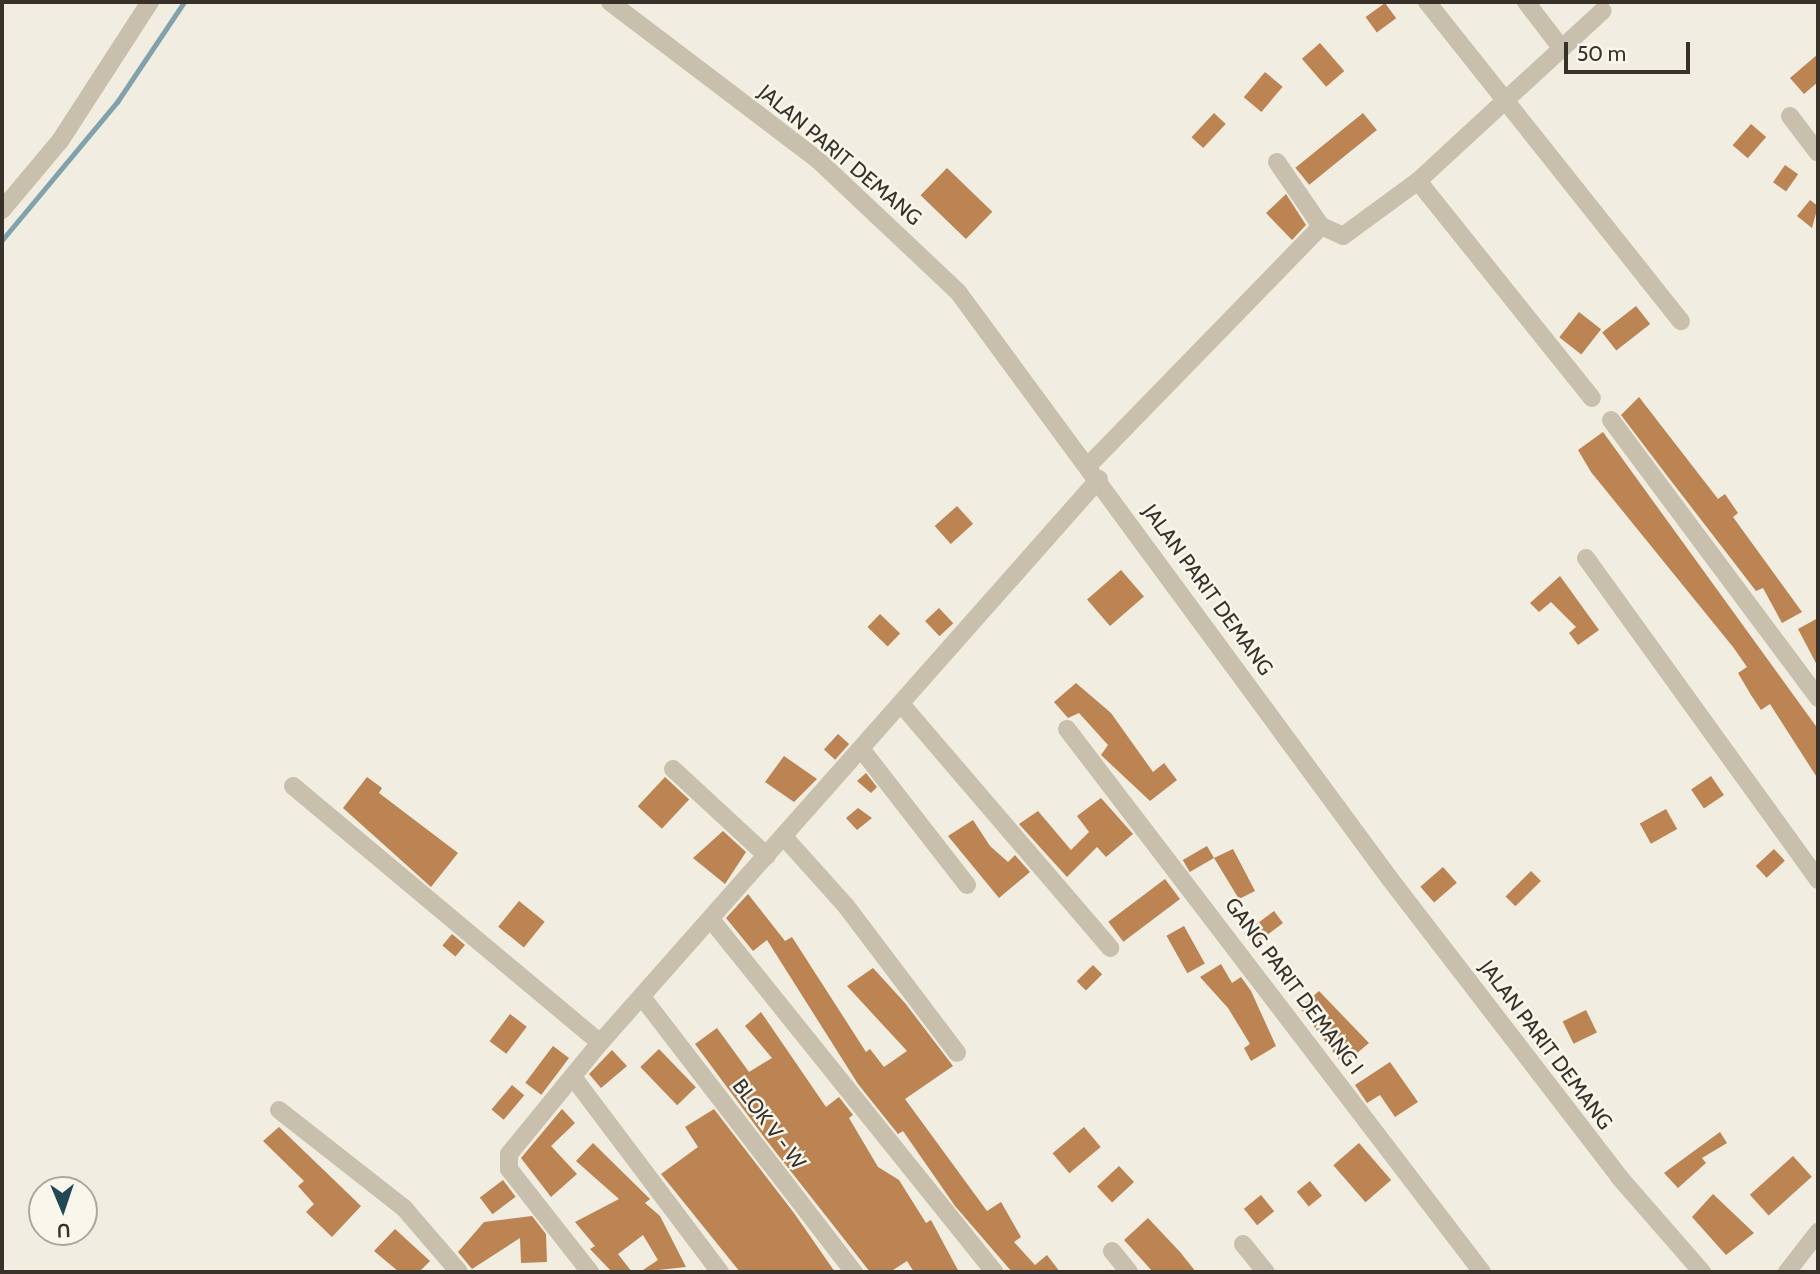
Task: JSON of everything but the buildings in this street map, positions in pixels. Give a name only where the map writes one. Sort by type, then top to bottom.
[{"type":"street","points":[[2,210],[60,141],[150,2]]},
{"type":"street","name":"JALAN PARIT DEMANG","points":[[610,2],[818,160],[925,256],[1093,472],[1390,878],[1620,1178],[1702,1272]]},
{"type":"street","points":[[1427,2],[1507,99],[1681,321]]},
{"type":"street","points":[[1526,2],[1562,49]]},
{"type":"street","points":[[1277,162],[1321,226],[1343,236],[1418,180],[1602,11]]},
{"type":"street","points":[[1790,116],[1818,153]]},
{"type":"street","points":[[1418,180],[1592,398]]},
{"type":"street","points":[[590,1272],[508,1161],[600,1042],[646,1000],[767,856],[902,705],[1093,472],[1321,226]]},
{"type":"street","points":[[1611,421],[1818,698]]},
{"type":"street","points":[[1586,558],[1818,880]]},
{"type":"street","points":[[902,705],[1110,948]]},
{"type":"street","name":"GANG PARIT DEMANG I","points":[[1067,729],[1482,1272]]},
{"type":"street","points":[[862,750],[967,885]]},
{"type":"street","points":[[673,769],[767,856]]},
{"type":"street","points":[[293,786],[600,1042]]},
{"type":"street","points":[[785,838],[846,906],[957,1053]]},
{"type":"street","points":[[713,922],[994,1272]]},
{"type":"street","name":"BLOK V - W","points":[[646,1000],[854,1272]]},
{"type":"street","points":[[573,1077],[720,1272]]},
{"type":"street","points":[[279,1110],[404,1208],[459,1272]]},
{"type":"street","points":[[1787,1272],[1818,1232]]},
{"type":"street","points":[[1243,1244],[1266,1272]]},
{"type":"street","points":[[1112,1251],[1129,1272]]},
{"type":"waterway","points":[[2,240],[117,102],[184,2]]}]
